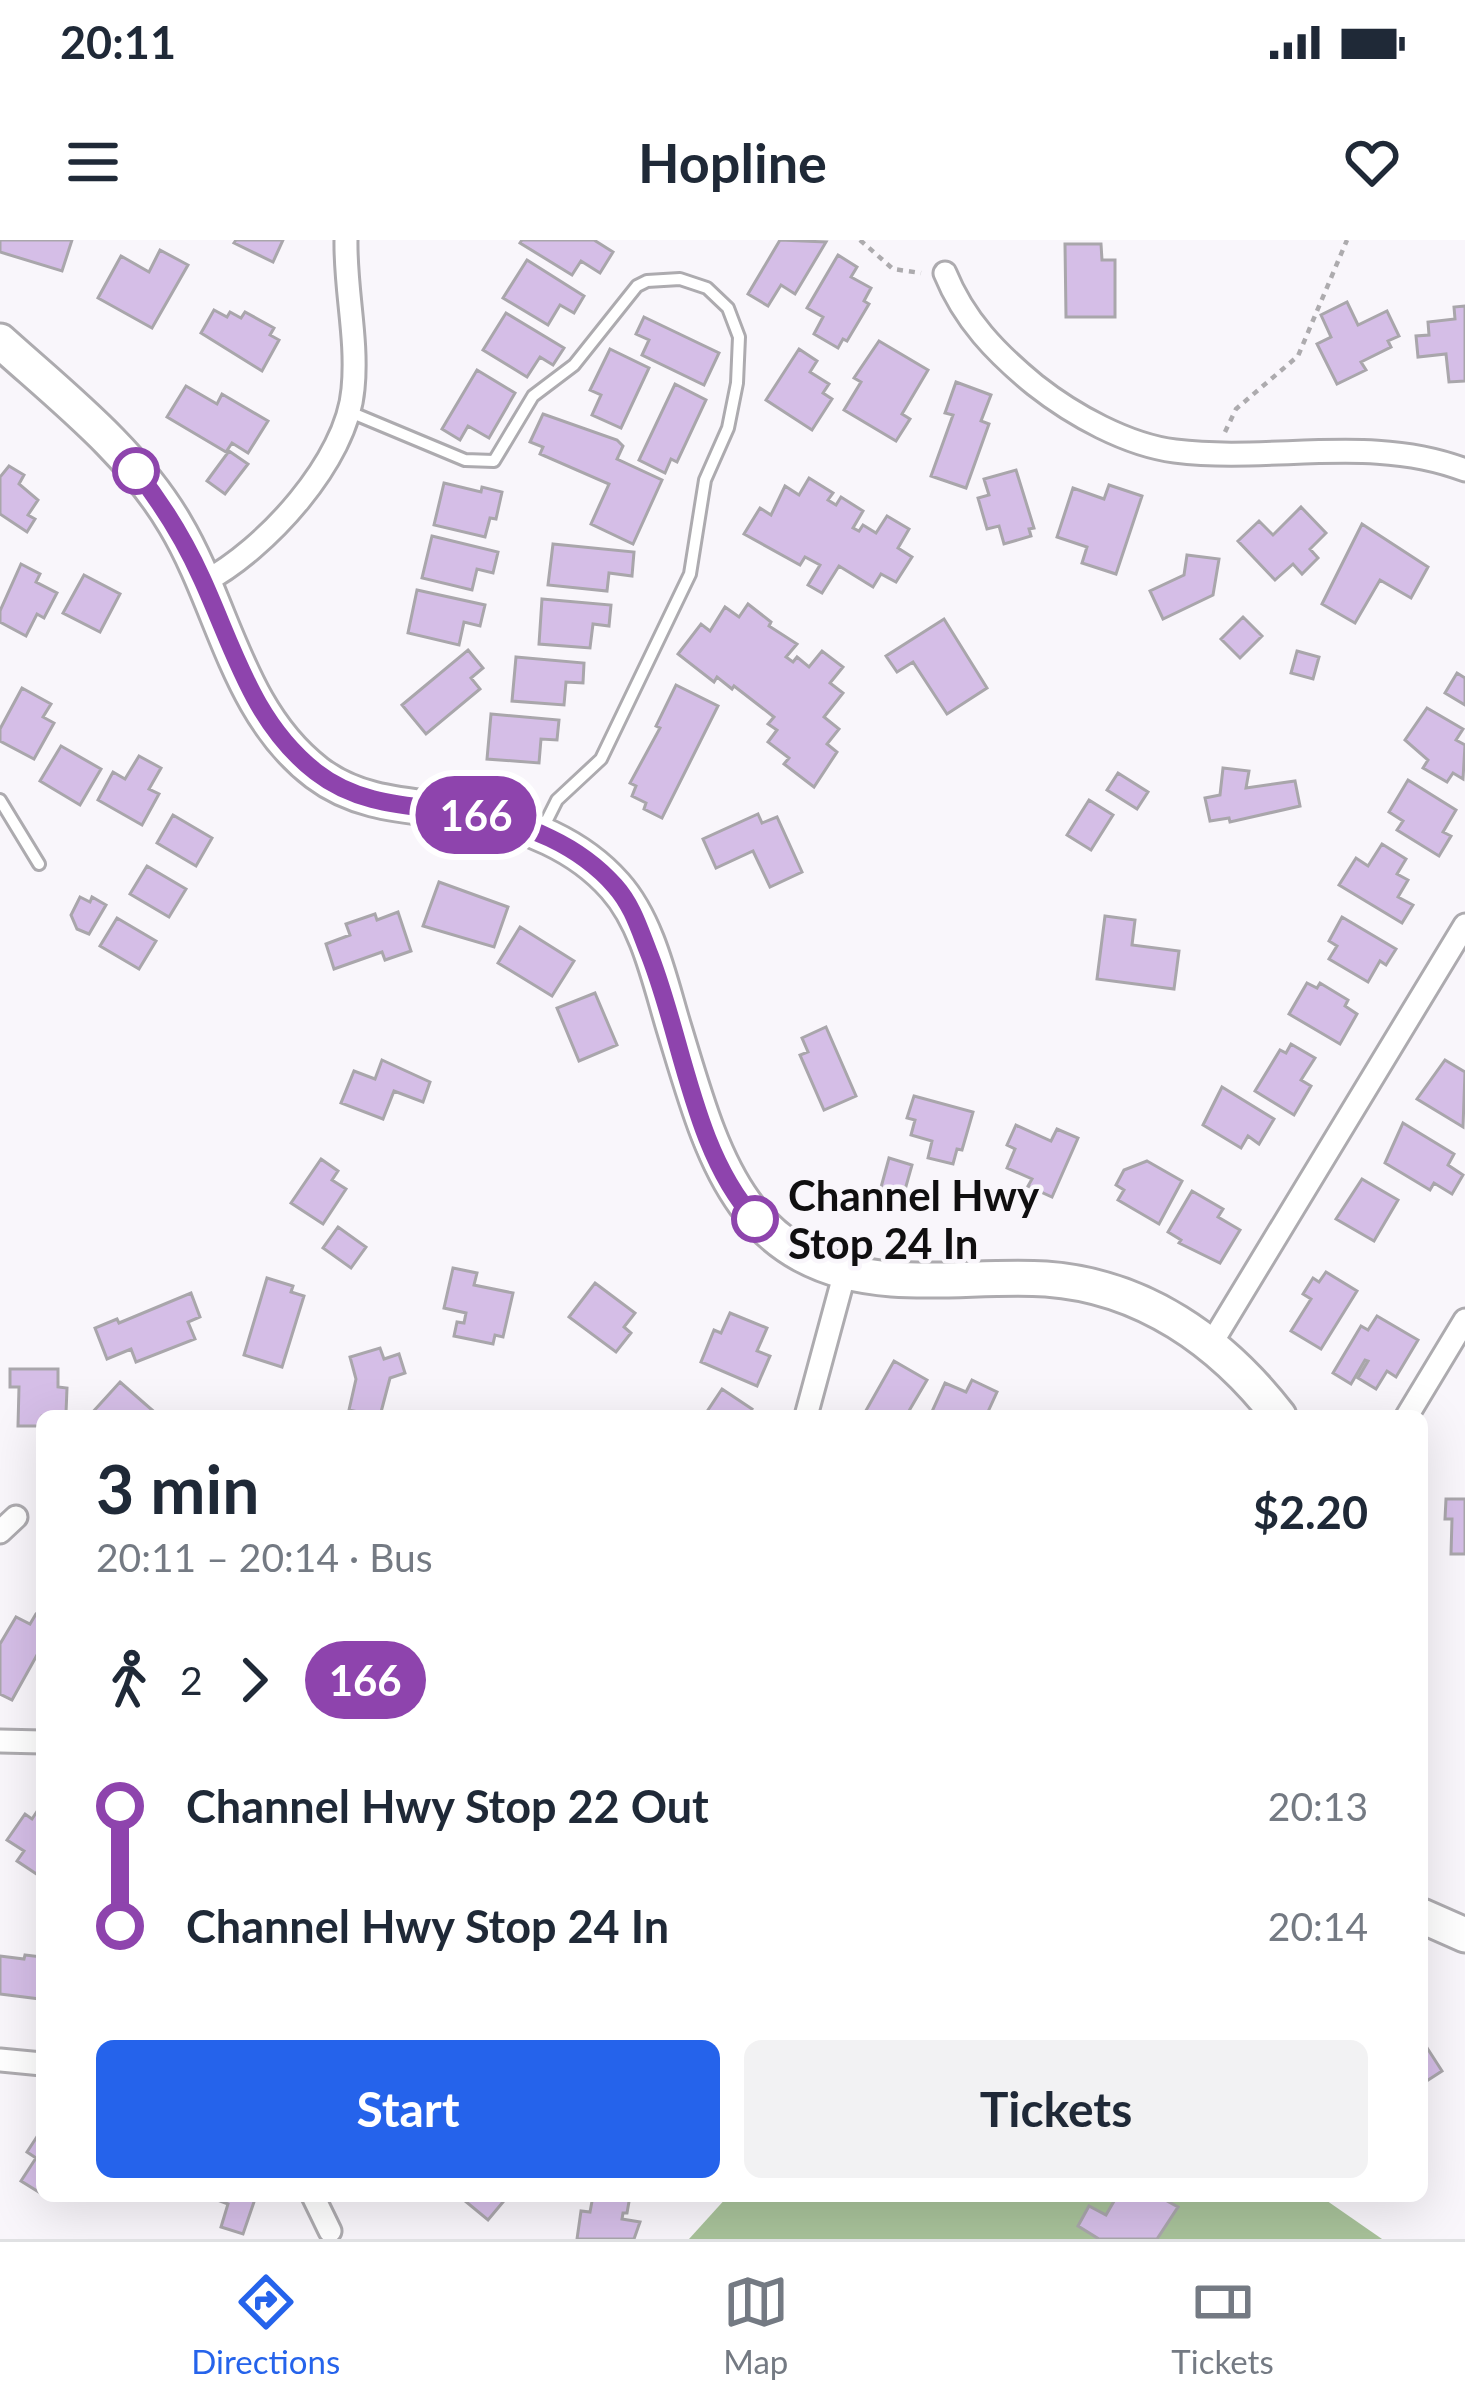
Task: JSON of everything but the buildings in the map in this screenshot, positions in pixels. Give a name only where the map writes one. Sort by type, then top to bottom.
[{"type":"main road","points":[[0,340],[134,469],[175,524],[261,711],[287,746],[317,773],[370,800],[472,814],[540,833],[586,858],[617,888],[632,911],[656,970],[705,1130],[746,1210],[798,1254],[844,1272],[896,1280],[1070,1280],[1144,1304],[1211,1344],[1275,1410]]},
{"type":"main road","points":[[1428,1919],[1465,1934]]},
{"type":"street","points":[[204,582],[250,550],[315,479],[342,435],[350,412],[354,357],[346,240]]},
{"type":"street","points":[[945,272],[969,320],[1002,356],[1043,391],[1120,435],[1171,451],[1361,451],[1418,457],[1465,470]]},
{"type":"street","points":[[1211,1344],[1465,926]]},
{"type":"street","points":[[808,1410],[844,1272]]},
{"type":"street","points":[[1411,1410],[1465,1320]]},
{"type":"street","points":[[0,1741],[36,1742]]},
{"type":"street","points":[[0,2060],[36,2063]]},
{"type":"street","points":[[317,2202],[330,2231]]},
{"type":"lane","points":[[350,412],[486,464],[494,461],[532,396],[574,365],[627,296],[647,281],[680,279],[707,288],[735,321],[739,359],[734,405],[705,480],[690,574],[602,759],[557,800],[540,833]]},
{"type":"lane","points":[[0,800],[38,864]]},
{"type":"path","points":[[860,240],[892,269],[945,272]]},
{"type":"path","points":[[1216,454],[1236,409],[1298,356],[1347,240]]},
{"type":"green space","points":[[723,2202],[1329,2202],[1382,2239],[689,2239]]},
{"type":"bus line","name":"166","points":[[136,471],[175,524],[261,711],[287,746],[317,773],[370,800],[472,814],[524,827],[586,858],[617,888],[632,911],[656,970],[705,1130],[732,1188],[755,1219]]},
{"type":"place","name":"Channel Hwy Stop 24 In","points":[[755,1219]]}]
